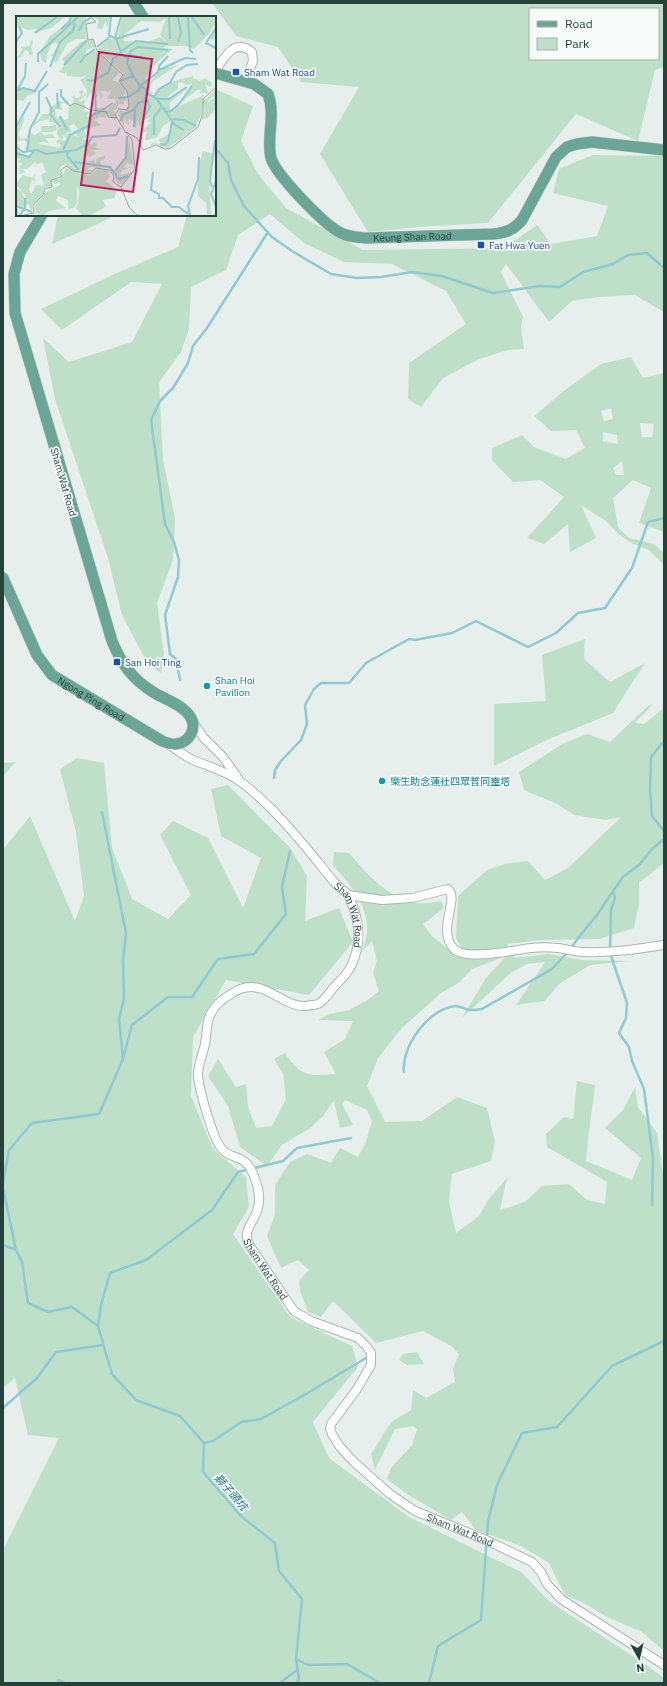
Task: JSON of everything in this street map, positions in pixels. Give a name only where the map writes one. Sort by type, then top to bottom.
[{"type":"main road","points":[[134,3],[142,16]]},
{"type":"main road","name":"Keung Shan Road","points":[[216,73],[254,84],[268,94],[272,112],[270,153],[273,163],[279,173],[328,224],[350,237],[366,238],[493,234],[505,232],[514,228],[522,220],[556,157],[567,147],[592,142],[664,150]]},
{"type":"main road","name":"Sham Wat Road","points":[[41,216],[20,252],[14,274],[15,313],[90,570],[112,641],[126,669],[152,692],[182,708],[192,719]]},
{"type":"main road","name":"Ngong Ping Road","points":[[3,578],[37,656],[52,675],[162,741]]},
{"type":"main road","points":[[162,741],[173,744],[183,742],[193,731],[192,719]]},
{"type":"street","points":[[216,71],[226,55],[233,49],[241,47],[247,48],[252,52],[253,61],[245,82]]},
{"type":"street","name":"Sham Wat Road","points":[[192,719],[203,737],[223,756],[239,781]]},
{"type":"street","name":"Sham Wat Road","points":[[162,741],[191,759],[218,769],[239,781],[254,793],[286,825],[337,885],[348,895],[358,921],[359,934],[352,966],[320,1003],[305,1007],[289,1003],[275,994],[259,988],[245,987],[234,991],[216,1005],[208,1020],[203,1054],[198,1069],[198,1077],[207,1111],[219,1145],[227,1153],[245,1161],[253,1174],[259,1195],[258,1210],[246,1232],[247,1242],[294,1311],[311,1321],[358,1338],[371,1353],[371,1365],[357,1389],[332,1424],[330,1429],[332,1434],[340,1447],[354,1462],[390,1494],[415,1510],[486,1540],[532,1562],[541,1572],[547,1584],[561,1599],[664,1665]]},
{"type":"street","points":[[348,895],[382,900],[412,898],[448,889],[452,900],[448,917],[447,935],[449,943],[453,949],[462,954],[501,952],[545,947],[584,952],[608,952],[664,945]]},
{"type":"green space","points":[[212,3],[664,3],[664,67],[655,70],[638,141],[576,114],[488,223],[368,232],[320,154],[359,87],[301,82],[278,47],[236,36]]},
{"type":"green space","points":[[216,89],[253,106],[241,141],[258,174],[286,208],[363,250],[504,248],[537,225],[551,244],[597,236],[608,206],[553,193],[559,169],[593,155],[664,156],[664,312],[635,295],[598,297],[572,301],[549,322],[506,264],[501,272],[523,317],[521,327],[524,349],[508,350],[479,359],[443,378],[421,407],[408,399],[409,363],[466,324],[446,291],[392,264],[344,262],[304,243],[270,214],[238,235],[226,270],[191,287],[189,329],[181,352],[159,382],[163,460],[175,518],[173,560],[157,603],[164,654],[161,673],[148,664],[122,615],[108,558],[55,399],[43,338],[69,362],[132,342],[162,284],[131,282],[62,330],[41,309],[117,273],[178,247],[187,216],[216,216]]},
{"type":"green space","points":[[58,216],[113,216],[100,223],[52,244]]},
{"type":"green space","points":[[631,357],[643,378],[664,373],[664,532],[639,523],[651,488],[633,480],[613,498],[618,527],[629,538],[654,544],[664,553],[664,565],[649,550],[633,544],[618,534],[606,521],[581,505],[596,538],[570,552],[568,524],[544,544],[527,538],[564,497],[540,480],[513,482],[492,460],[492,448],[522,435],[534,447],[566,459],[585,448],[576,430],[551,431],[534,416],[565,390],[601,364]],"holes":[[[611,408],[613,419],[604,421],[601,411]],[[640,423],[654,424],[652,437],[642,437]],[[603,432],[617,435],[618,444],[603,441]],[[622,461],[624,475],[616,475],[613,468]]]},
{"type":"green space","points":[[585,639],[584,659],[610,682],[645,663],[613,713],[547,740],[494,766],[494,704],[546,701],[542,655]]},
{"type":"green space","points":[[653,704],[635,723],[644,724],[664,708],[664,863],[639,883],[639,904],[634,928],[599,939],[541,940],[507,944],[515,958],[549,954],[582,960],[629,961],[590,965],[559,984],[545,1001],[516,1005],[545,962],[527,964],[512,972],[462,1018],[486,978],[506,956],[472,969],[460,982],[441,993],[402,1028],[378,1058],[367,1086],[385,1122],[422,1121],[457,1097],[487,1108],[495,1142],[491,1161],[452,1174],[449,1201],[456,1233],[479,1216],[488,1200],[507,1178],[500,1210],[525,1202],[542,1186],[569,1184],[587,1200],[605,1204],[607,1182],[547,1147],[546,1134],[564,1117],[573,1119],[577,1081],[595,1085],[586,1161],[632,1180],[641,1158],[605,1128],[623,1110],[635,1087],[638,1107],[657,1133],[664,1180],[664,1651],[642,1632],[607,1617],[582,1602],[565,1595],[549,1563],[521,1546],[476,1530],[462,1512],[451,1520],[407,1494],[387,1479],[391,1468],[412,1445],[417,1429],[413,1426],[395,1429],[375,1470],[371,1454],[391,1422],[411,1410],[413,1390],[426,1398],[455,1382],[453,1369],[459,1354],[451,1346],[423,1331],[376,1343],[333,1301],[321,1317],[308,1312],[300,1291],[299,1281],[309,1270],[298,1260],[281,1268],[267,1236],[275,1214],[275,1185],[290,1162],[307,1154],[331,1163],[340,1148],[358,1157],[365,1144],[372,1121],[367,1110],[345,1100],[342,1104],[353,1125],[340,1128],[334,1100],[323,1116],[310,1128],[282,1145],[267,1166],[240,1147],[228,1106],[208,1076],[218,1059],[236,1087],[246,1084],[248,1106],[256,1128],[272,1126],[286,1099],[283,1074],[274,1059],[285,1053],[301,1071],[312,1075],[336,1074],[324,1052],[345,1039],[353,1021],[318,1020],[330,1014],[349,1010],[366,1001],[379,991],[373,973],[377,961],[372,941],[362,951],[367,933],[365,914],[362,905],[352,888],[333,865],[334,852],[349,853],[371,877],[398,897],[419,903],[441,901],[444,908],[423,924],[432,936],[458,957],[461,948],[456,938],[458,896],[487,870],[505,864],[528,861],[545,880],[568,868],[621,817],[606,820],[574,815],[557,804],[524,790],[519,772],[562,744],[587,734],[610,742],[648,706]]},
{"type":"green space","points":[[77,758],[104,763],[112,848],[132,899],[168,919],[191,895],[160,835],[173,821],[208,838],[243,908],[261,858],[221,836],[211,789],[228,785],[290,848],[307,876],[305,921],[339,908],[353,942],[309,995],[226,980],[193,1037],[191,1096],[213,1149],[246,1177],[249,1207],[233,1234],[290,1317],[352,1346],[358,1367],[313,1422],[329,1458],[409,1517],[521,1572],[549,1601],[649,1667],[664,1678],[664,1683],[3,1683],[3,1550],[59,1438],[28,1435],[15,1378],[3,1388],[3,850],[30,816],[75,921],[84,896],[76,832],[60,769]]},
{"type":"green space","points":[[16,762],[3,776],[3,763]]},
{"type":"green space","points":[[417,1352],[424,1364],[407,1365],[399,1360],[403,1354]]},
{"type":"waterway","points":[[216,149],[228,163],[231,180],[244,206],[272,237],[292,251],[331,274],[357,278],[381,277],[412,272],[442,276],[493,293],[540,286],[560,287],[583,272],[613,264],[628,255],[647,253],[664,268]]},
{"type":"waterway","points":[[180,680],[176,659],[170,654],[165,615],[178,577],[179,560],[174,542],[165,524],[151,420],[160,401],[173,388],[188,363],[193,346],[207,328],[268,232]]},
{"type":"waterway","points":[[274,778],[275,770],[281,761],[301,740],[307,724],[305,705],[314,689],[321,683],[349,683],[366,663],[409,639],[415,640],[452,633],[476,621],[528,647],[556,633],[578,613],[605,608],[632,568],[648,522],[664,518]]},
{"type":"waterway","points":[[664,741],[651,757],[650,790],[652,816],[664,831]]},
{"type":"waterway","points":[[102,812],[126,933],[123,960],[124,999],[119,1019],[123,1058]]},
{"type":"waterway","points":[[652,1205],[653,1158],[644,1089],[632,1061],[629,1047],[619,1033],[626,1018],[627,1003],[610,953],[611,910],[615,898],[613,891],[623,877],[640,864],[651,850],[664,839]]},
{"type":"waterway","points":[[3,1183],[9,1150],[32,1123],[99,1114],[123,1059],[132,1025],[168,997],[192,997],[218,959],[254,954],[286,914],[282,887],[290,851]]},
{"type":"waterway","points":[[404,1072],[404,1062],[412,1041],[418,1031],[435,1014],[455,1006],[470,1010],[482,1009],[552,969],[567,953],[597,915],[613,891]]},
{"type":"waterway","points":[[98,1326],[101,1305],[110,1273],[146,1260],[212,1210],[238,1172],[283,1161],[297,1148],[351,1138]]},
{"type":"waterway","points":[[3,1188],[16,1250]]},
{"type":"waterway","name":"獅子頭坑","points":[[3,1245],[16,1250],[22,1262],[28,1303],[48,1312],[72,1307],[98,1326],[112,1374],[136,1400],[180,1416],[204,1443],[203,1472],[242,1517],[275,1543],[279,1571],[302,1599],[296,1659],[308,1665],[347,1664],[380,1683]]},
{"type":"waterway","points":[[429,1683],[438,1646],[481,1620],[488,1521],[497,1485],[522,1433],[557,1427],[612,1366],[664,1341]]},
{"type":"waterway","points":[[3,1408],[37,1378],[56,1352],[103,1345]]},
{"type":"waterway","points":[[204,1443],[213,1441],[241,1422],[261,1419],[366,1358]]},
{"type":"waterway","points":[[296,1659],[299,1679],[297,1683]]},
{"type":"waterway","points":[[280,1683],[297,1670]]},
{"type":"waterway","points":[[58,1680],[65,1683]]},
{"type":"place","name":"Sham Wat Road","points":[[236,72]]},
{"type":"place","name":"Fat Hwa Yuen","points":[[481,245]]},
{"type":"place","name":"San Hoi Ting","points":[[117,662]]},
{"type":"place","name":"Shan Hoi Pavilion","points":[[207,686]]},
{"type":"place","name":"樂生助念蓮社四眾普同靈塔","points":[[382,781]]}]
